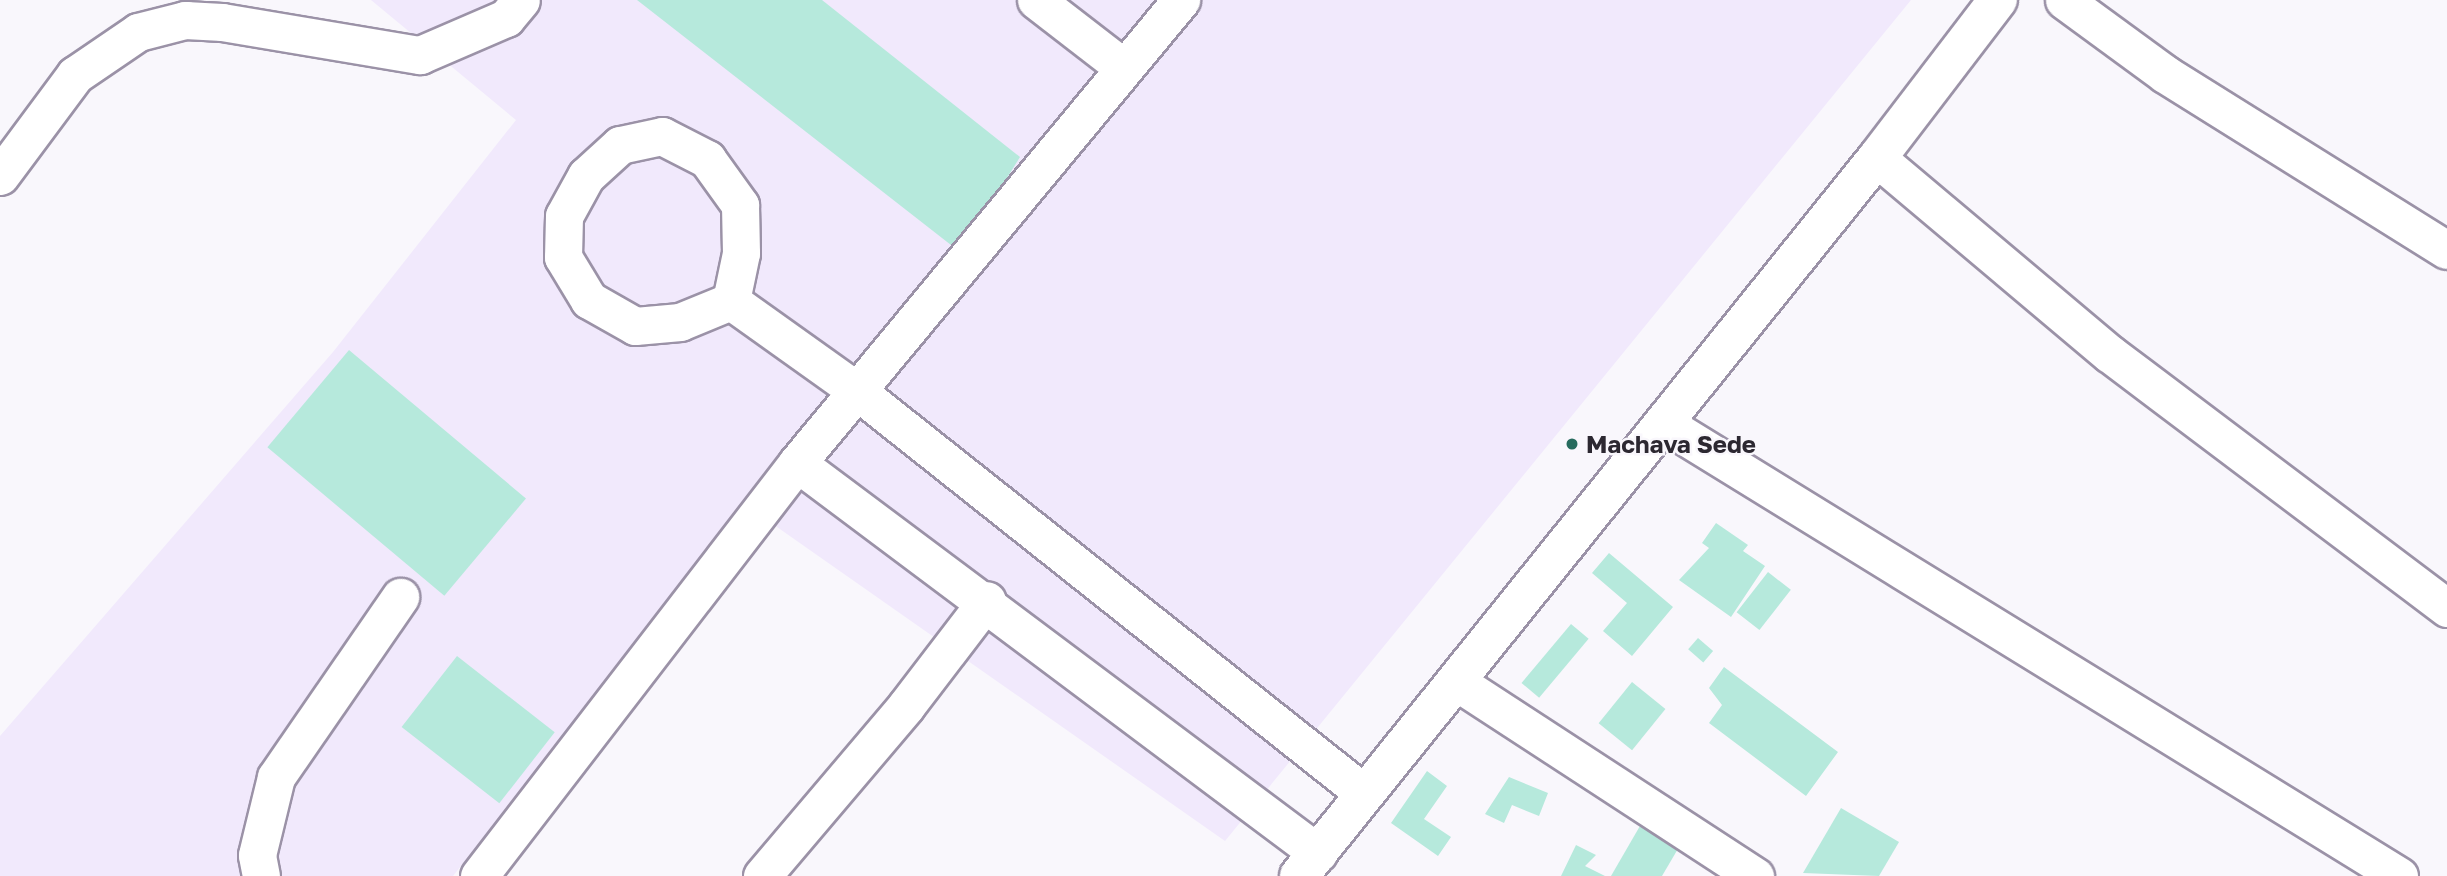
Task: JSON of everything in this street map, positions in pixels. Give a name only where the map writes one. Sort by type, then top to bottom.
[{"type":"main road","points":[[1308,864],[1877,159],[1998,0]]},
{"type":"street","points":[[0,176],[75,75],[138,32],[185,20],[222,22],[419,55],[506,18],[521,0]]},
{"type":"street","points":[[1036,0],[1124,68]]},
{"type":"street","points":[[479,876],[797,463],[1181,0]]},
{"type":"street","points":[[2064,0],[2165,74],[2447,250]]},
{"type":"street","points":[[662,136],[707,159],[740,205],[741,253],[731,302],[680,323],[635,326],[589,300],[564,257],[564,216],[586,176],[620,145],[662,136]]},
{"type":"street","points":[[1877,159],[2110,354],[2447,608]]},
{"type":"street","points":[[731,302],[857,391],[1366,794]]},
{"type":"street","points":[[1665,424],[2399,876]]},
{"type":"street","points":[[797,463],[987,600],[1308,864]]},
{"type":"street","points":[[261,876],[257,855],[276,777],[400,597]]},
{"type":"street","points":[[762,876],[987,600]]},
{"type":"street","points":[[1457,682],[1755,876]]},
{"type":"shaded area","points":[[371,0],[1911,0],[1225,841],[747,506],[453,876],[0,876],[0,736],[333,352],[516,120]]},
{"type":"building","points":[[637,0],[822,0],[1020,157],[988,208],[951,245]]},
{"type":"building","points":[[349,350],[526,498],[444,596],[267,447]]},
{"type":"building","points":[[1716,523],[1748,545],[1743,551],[1765,566],[1731,617],[1679,580],[1709,548],[1702,543]]},
{"type":"building","points":[[1609,553],[1673,607],[1632,656],[1603,631],[1627,603],[1592,573]]},
{"type":"building","points":[[1768,572],[1791,590],[1759,630],[1737,612]]},
{"type":"building","points":[[1571,624],[1589,639],[1539,698],[1522,683]]},
{"type":"building","points":[[1698,638],[1713,651],[1703,662],[1688,649]]},
{"type":"building","points":[[457,656],[555,732],[499,803],[402,727]]},
{"type":"building","points":[[1724,667],[1838,752],[1806,796],[1709,723],[1722,705],[1709,688]]},
{"type":"building","points":[[1632,682],[1665,709],[1632,750],[1599,723]]},
{"type":"building","points":[[1427,771],[1447,786],[1424,819],[1451,837],[1438,856],[1391,823]]},
{"type":"building","points":[[1509,777],[1548,793],[1539,816],[1512,805],[1504,823],[1485,814]]},
{"type":"building","points":[[1841,808],[1899,842],[1879,876],[1803,873]]},
{"type":"building","points":[[1644,819],[1682,842],[1662,876],[1611,876]]},
{"type":"building","points":[[1576,845],[1596,855],[1585,866],[1605,876],[1561,876]]},
{"type":"place","name":"Machava Sede","points":[[1572,444]]}]
